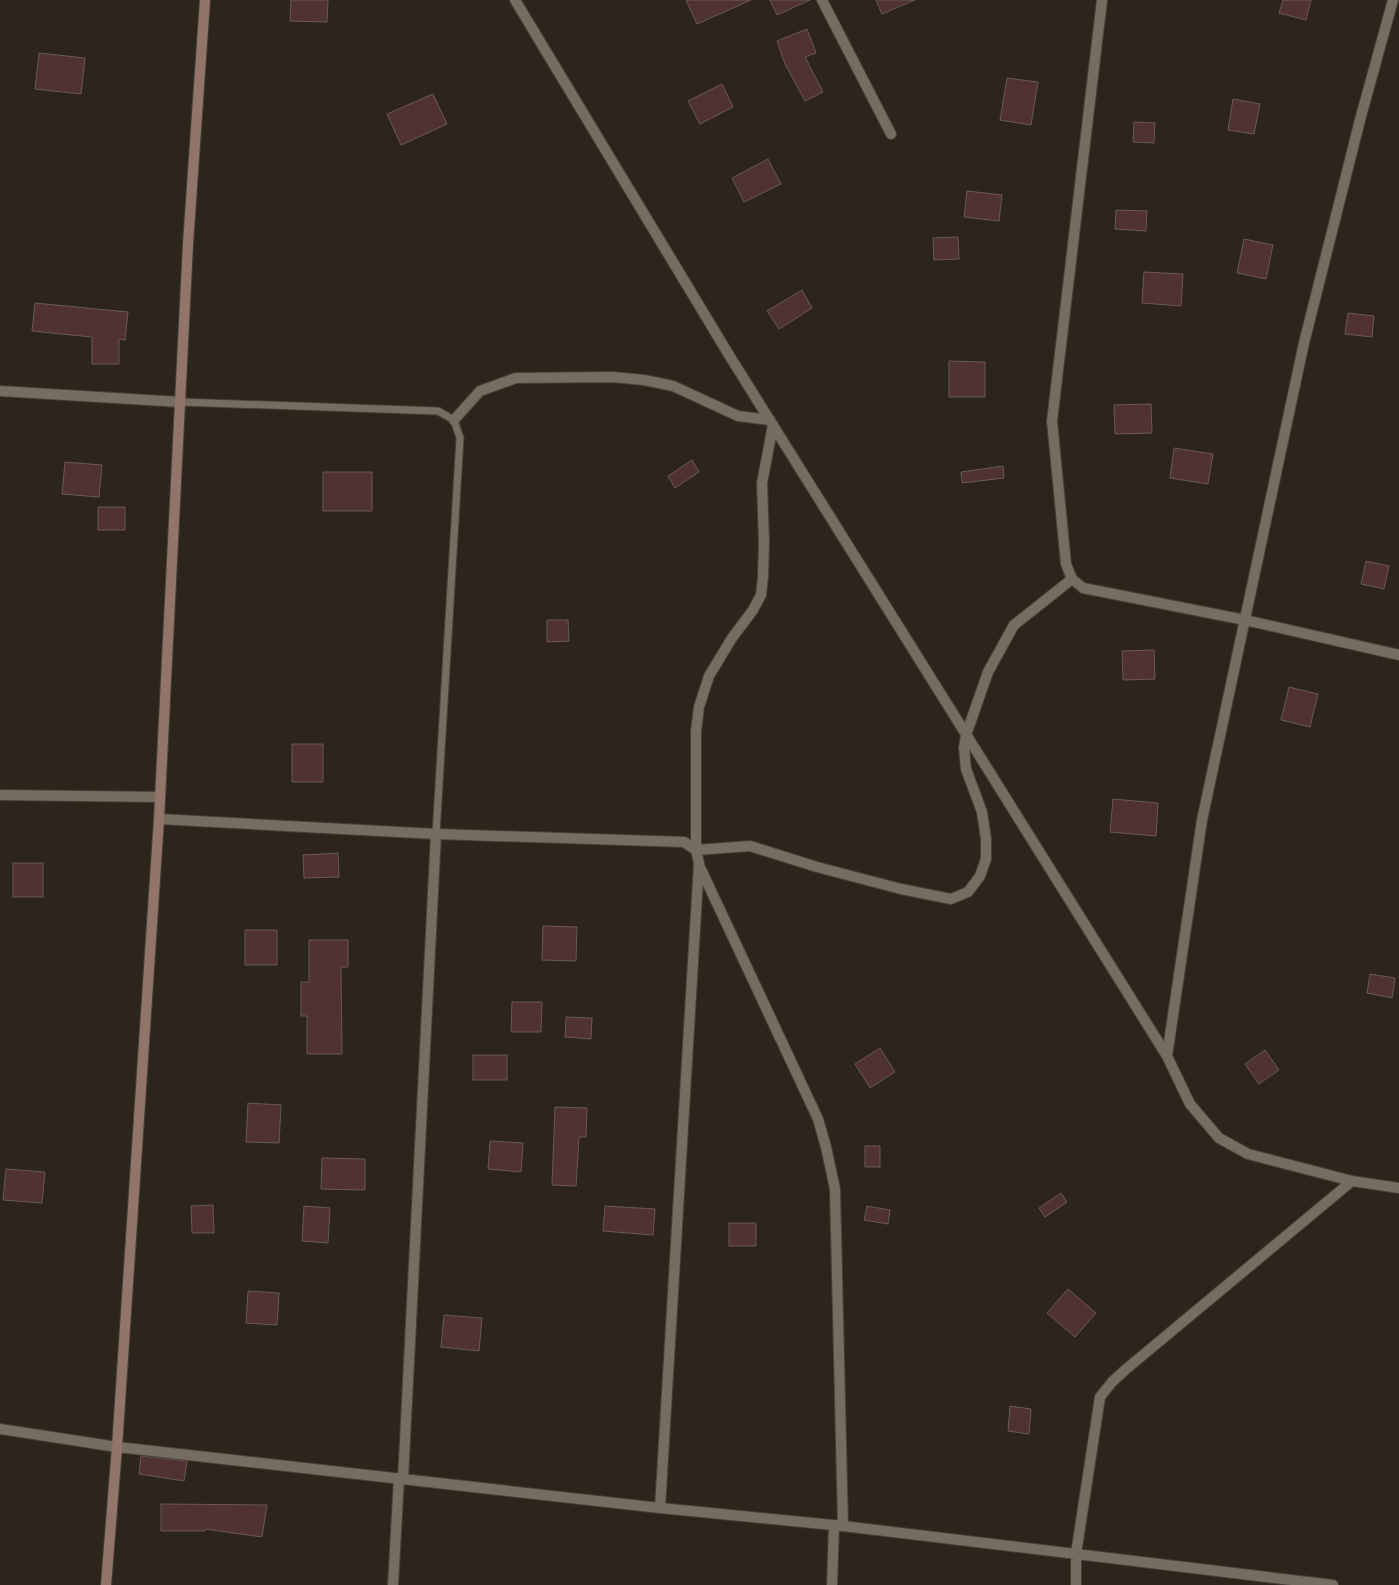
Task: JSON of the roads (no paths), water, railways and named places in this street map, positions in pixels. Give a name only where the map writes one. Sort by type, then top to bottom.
[{"type":"street","points":[[106,1585],[117,1447],[159,819],[188,244],[205,0]]},
{"type":"street","points":[[515,0],[771,422],[1167,1056],[1190,1104],[1219,1138],[1248,1154],[1352,1181],[1399,1188]]},
{"type":"street","points":[[822,0],[891,134]]},
{"type":"street","points":[[1102,0],[1052,421],[1066,564],[1072,578],[1083,588],[1245,620],[1399,655]]},
{"type":"street","points":[[1167,1056],[1202,820],[1304,343],[1360,120],[1393,0]]},
{"type":"street","points":[[454,420],[480,390],[516,378],[612,377],[644,380],[673,386],[738,416],[771,422]]},
{"type":"street","points":[[0,391],[180,402]]},
{"type":"street","points":[[771,422],[762,482],[764,542],[761,594],[753,610],[732,638],[710,676],[699,707],[696,731],[696,850],[699,864],[818,1119],[835,1189],[839,1526],[832,1585]]},
{"type":"street","points":[[159,819],[436,834],[684,842],[696,850],[750,846],[817,867],[901,889],[951,899],[968,892],[980,876],[986,859],[986,839],[982,812],[966,769],[964,748],[966,735],[988,672],[1014,625],[1072,578]]},
{"type":"street","points":[[0,795],[160,797]]},
{"type":"street","points":[[393,1585],[401,1478],[436,834]]},
{"type":"street","points":[[660,1508],[699,864]]},
{"type":"street","points":[[1076,1585],[1076,1554],[1100,1397],[1112,1382],[1352,1181]]},
{"type":"street","points":[[0,1429],[117,1447],[660,1508],[839,1526],[1333,1585]]},
{"type":"lane","points":[[180,402],[438,411],[454,420],[460,438],[436,834]]}]
